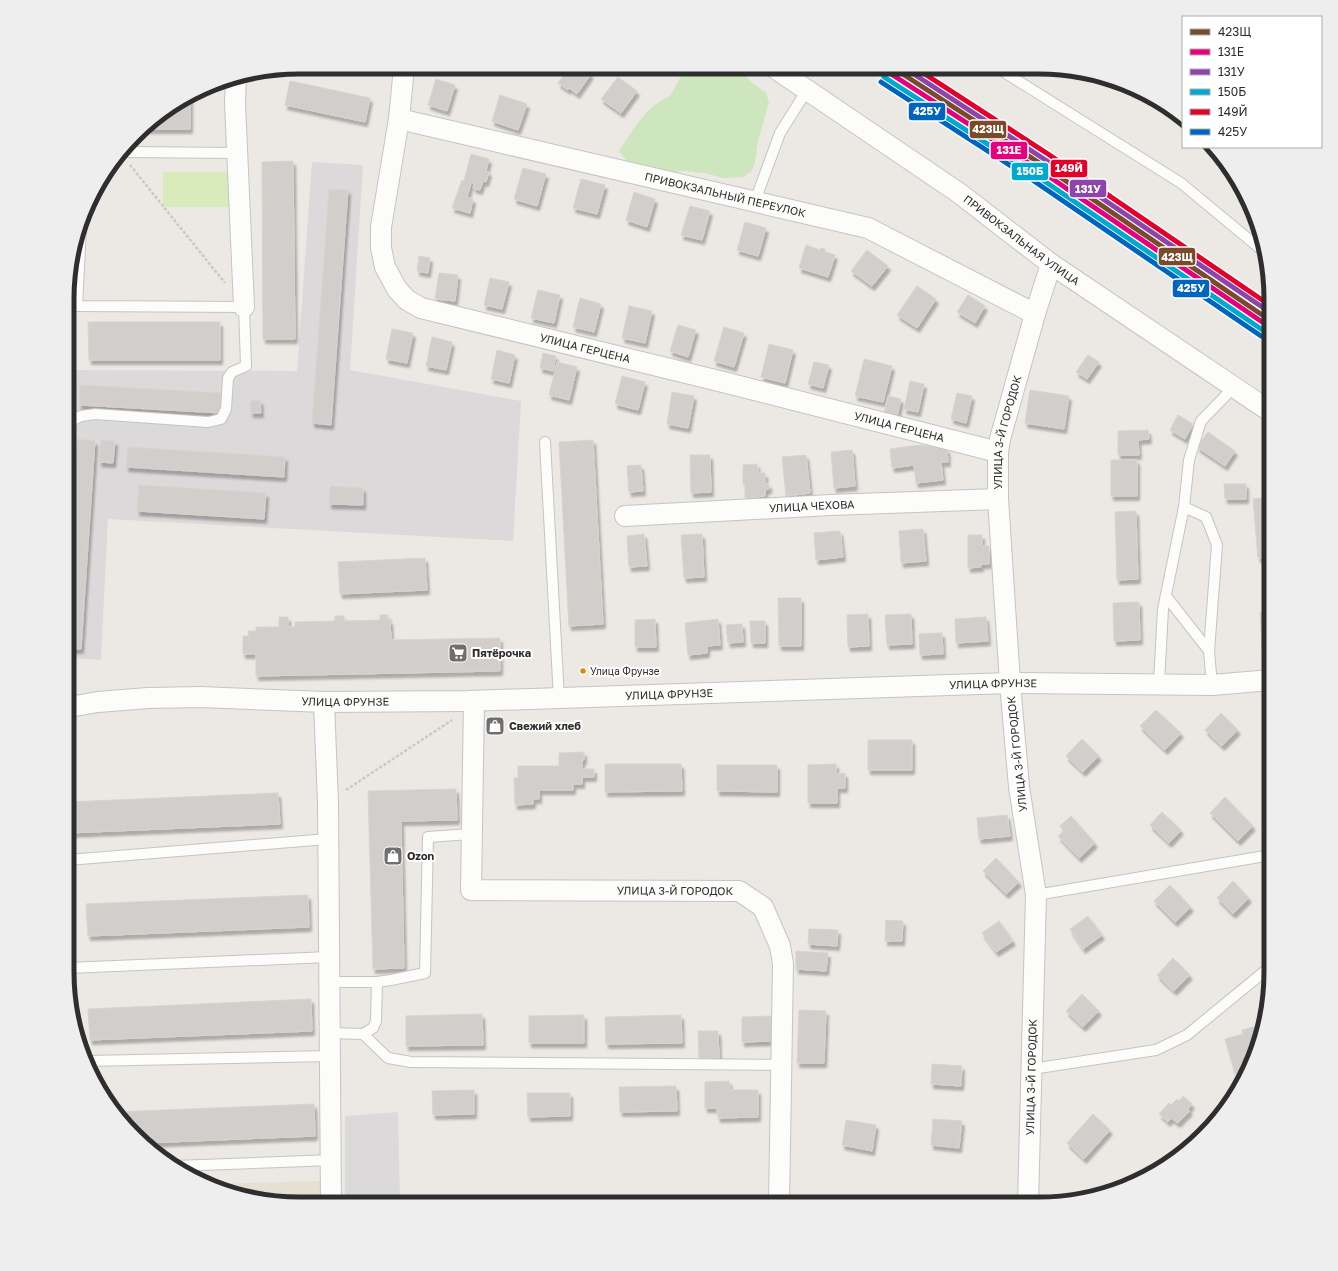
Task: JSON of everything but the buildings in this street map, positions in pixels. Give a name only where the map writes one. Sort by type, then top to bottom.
[{"type":"street","name":"УЛИЦА ГЕРЦЕНА","points":[[403,74],[399,119],[381,227],[381,248],[385,267],[397,289],[407,300],[429,309],[998,452]]},
{"type":"street","name":"ПРИВОКЗАЛЬНАЯ УЛИЦА","points":[[783,74],[959,193],[1051,264],[1264,408]]},
{"type":"street","points":[[236,83],[235,103],[244,306]]},
{"type":"street","name":"ПРИВОКЗАЛЬНЫЙ ПЕРЕУЛОК","points":[[399,119],[868,228],[1035,314]]},
{"type":"street","name":"УЛИЦА 3-Й ГОРОДОК","points":[[1028,1197],[1036,895],[1019,787],[1010,684],[998,499],[998,452],[1000,439],[1035,314],[1051,264]]},
{"type":"street","name":"УЛИЦА ЧЕХОВА","points":[[625,516],[831,505],[998,499]]},
{"type":"street","name":"УЛИЦА ФРУНЗЕ","points":[[74,706],[98,702],[148,698],[200,697],[324,702],[474,701],[1010,684],[1159,683],[1212,685],[1264,681]]},
{"type":"street","name":"УЛИЦА 3-Й ГОРОДОК","points":[[474,701],[471,890],[739,891],[763,907],[780,946],[784,964],[779,1197]]},
{"type":"street","points":[[324,702],[328,803],[331,1197]]},
{"type":"lane","points":[[1006,74],[1181,183],[1257,245]]},
{"type":"lane","points":[[755,201],[780,134],[807,90]]},
{"type":"lane","points":[[125,156],[237,153]]},
{"type":"lane","points":[[74,419],[81,416],[95,414],[208,422],[221,419],[226,409],[228,378],[232,372],[246,366],[244,306],[77,306],[80,247]]},
{"type":"lane","points":[[1159,683],[1163,609],[1184,507],[1189,460],[1201,421],[1234,387]]},
{"type":"lane","points":[[546,442],[559,699]]},
{"type":"lane","points":[[1184,507],[1206,517],[1217,545],[1209,651],[1212,685]]},
{"type":"lane","points":[[1166,596],[1209,651]]},
{"type":"lane","points":[[330,982],[377,982],[425,972],[428,837],[471,834]]},
{"type":"lane","points":[[74,860],[328,839]]},
{"type":"lane","points":[[1036,895],[1264,856]]},
{"type":"lane","points":[[74,968],[329,957]]},
{"type":"lane","points":[[1032,1069],[1156,1050],[1187,1035],[1264,971]]},
{"type":"lane","points":[[330,1033],[363,1034],[373,1028],[376,1021],[377,982]]},
{"type":"lane","points":[[363,1034],[388,1058],[411,1062],[781,1065]]},
{"type":"lane","points":[[92,1061],[330,1056]]},
{"type":"lane","points":[[184,1166],[332,1160]]},
{"type":"path","points":[[125,156],[244,306]]},
{"type":"path","points":[[328,803],[454,719]]},
{"type":"shaded area","points":[[312,162],[363,165],[350,370],[521,401],[513,541],[108,519],[101,660],[74,658],[74,370],[297,371]]},
{"type":"shaded area","points":[[398,1112],[400,1197],[345,1197],[345,1116]]},
{"type":"shaded area","points":[[320,1181],[320,1197],[284,1197],[269,1195],[255,1193],[223,1184]]},
{"type":"green space","points":[[682,74],[744,74],[750,81],[766,93],[769,102],[758,141],[755,162],[751,172],[743,177],[723,178],[705,173],[684,171],[663,173],[634,166],[626,160],[619,151],[635,127],[647,112],[661,100],[670,96]]},
{"type":"green space","points":[[163,172],[230,172],[230,207],[163,207]]},
{"type":"transit line","name":"131Е","points":[[891,74],[1038,169],[1264,323]]},
{"type":"transit line","name":"423Щ","points":[[903,74],[1041,164],[1264,316]]},
{"type":"transit line","name":"131У","points":[[914,74],[1044,159],[1264,308]]},
{"type":"transit line","name":"149Й","points":[[925,74],[1048,154],[1264,301]]},
{"type":"transit line","name":"150Б","points":[[884,77],[1034,174],[1264,331]]},
{"type":"transit line","name":"425У","points":[[881,82],[1031,179],[1261,336]]},
{"type":"place","name":"Пятёрочка","points":[[458,653]]},
{"type":"place","name":"Улица Фрунзе","points":[[583,671]]},
{"type":"place","name":"Свежий хлеб","points":[[495,726]]},
{"type":"place","name":"Ozon","points":[[393,856]]}]
